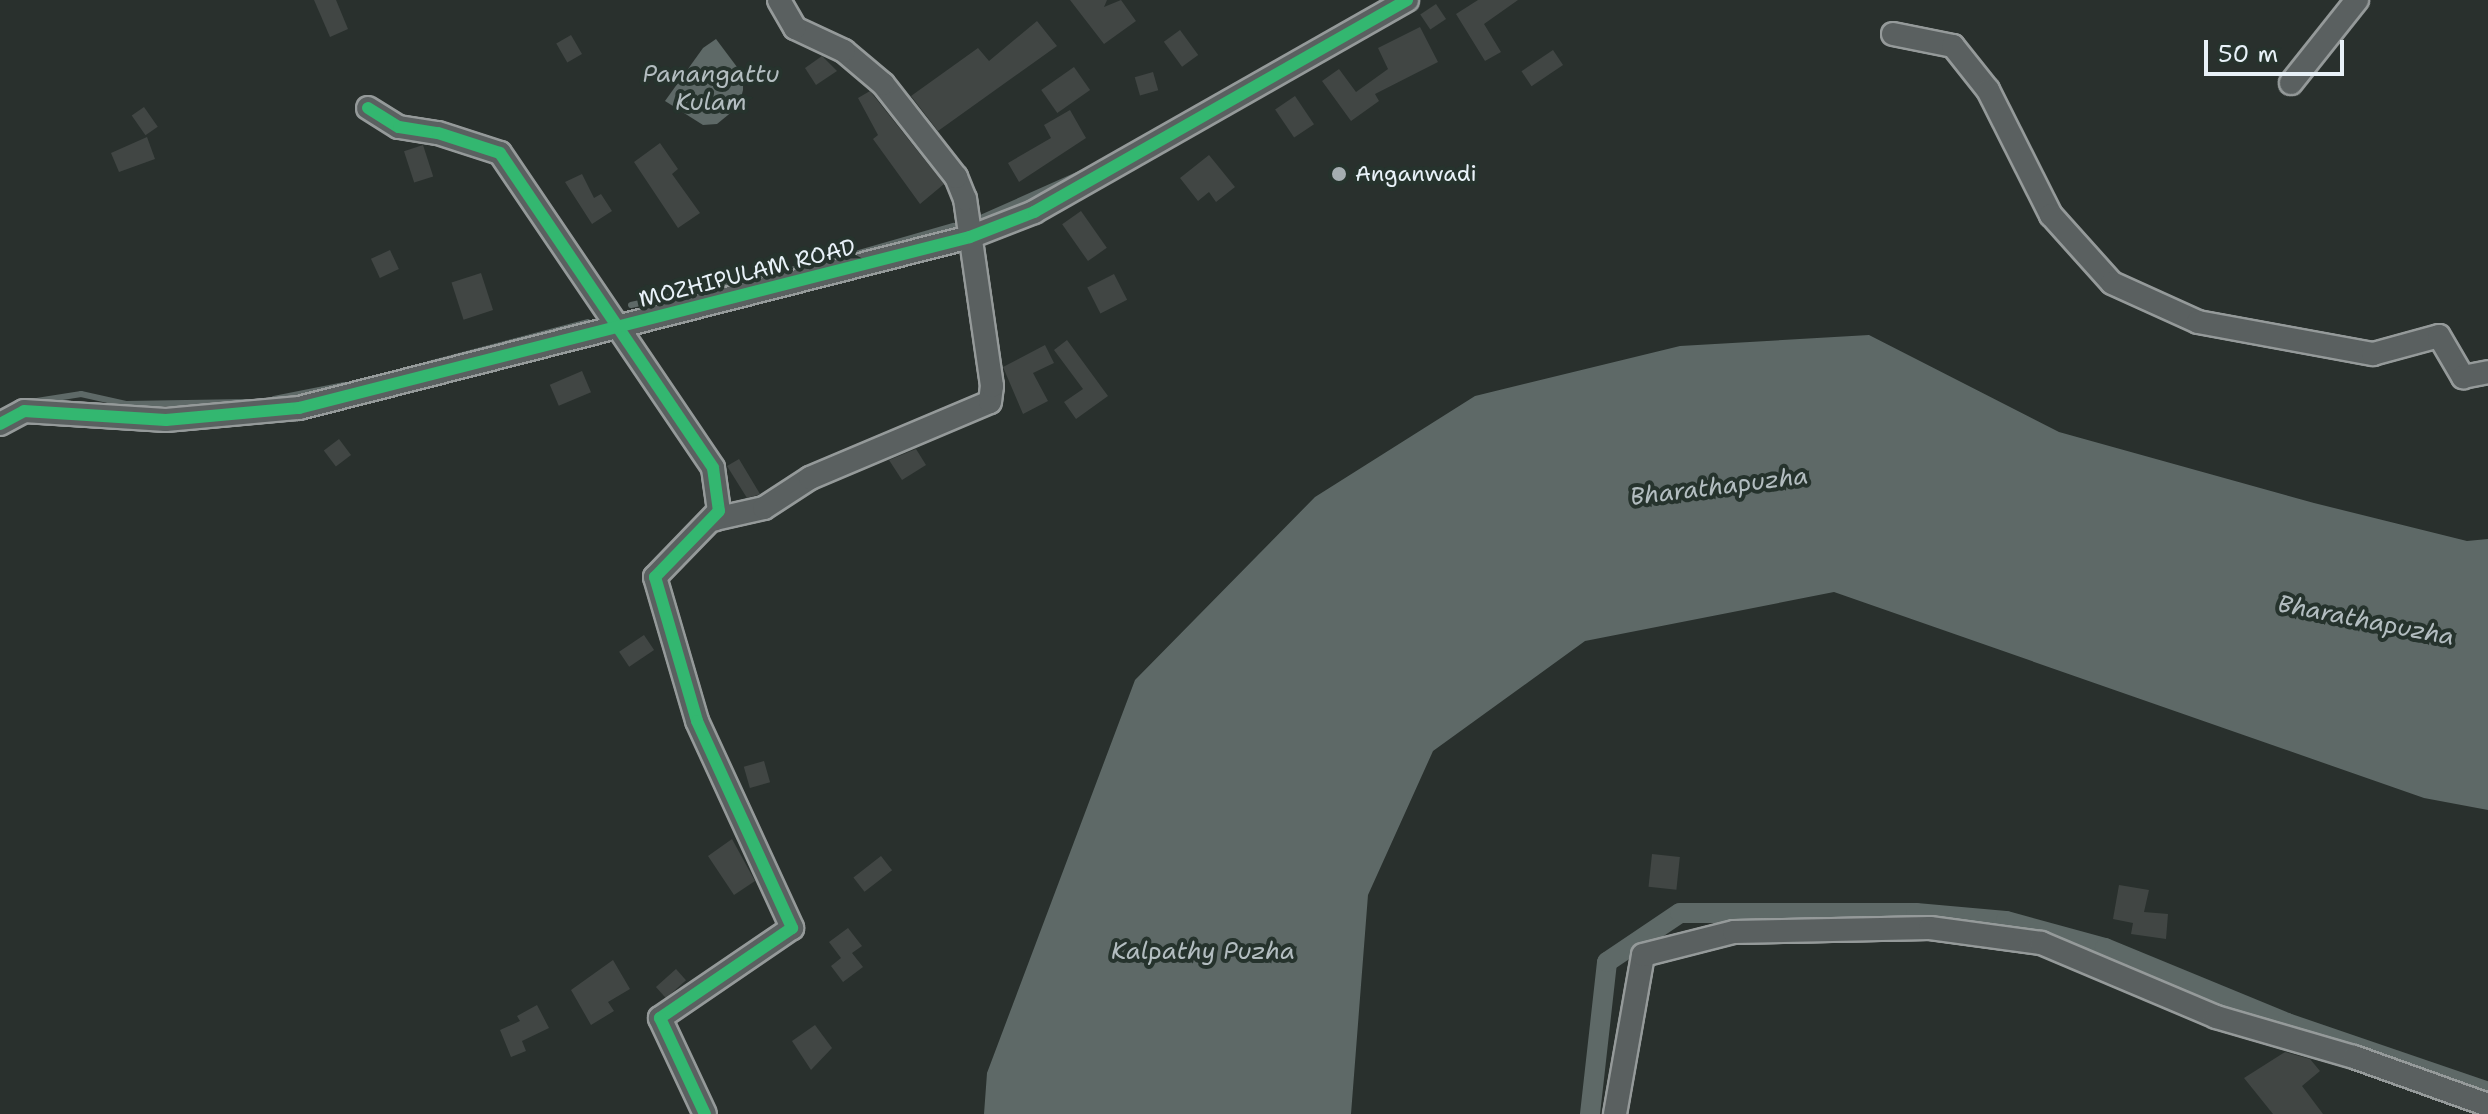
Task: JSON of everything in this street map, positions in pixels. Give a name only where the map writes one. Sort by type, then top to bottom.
[{"type":"street","points":[[368,108],[399,127],[438,133],[500,153],[713,468],[719,511],[715,519],[764,508],[810,478],[990,402],[992,386],[970,237],[956,177],[883,84],[844,51],[795,28],[779,0]]},
{"type":"street","name":"MOZHIPULAM ROAD","points":[[0,424],[24,411],[166,420],[299,408],[970,237],[1034,212],[1228,106],[1407,0]]},
{"type":"street","points":[[2291,83],[2357,0]]},
{"type":"street","points":[[1893,34],[1953,46],[1988,90],[2051,215],[2112,283],[2198,322],[2373,354],[2439,336],[2463,377],[2488,372]]},
{"type":"street","points":[[705,1114],[660,1018],[792,928],[697,721],[655,577],[719,511]]},
{"type":"street","points":[[1615,1114],[1643,955],[1734,932],[1930,928],[2041,943],[2216,1017],[2354,1057],[2488,1105]]},
{"type":"water","name":"Panangattu Kulam","points":[[716,39],[743,75],[743,90],[739,106],[717,124],[703,125],[665,101],[703,48]]},
{"type":"water","name":"Kalpathy Puzha","points":[[1869,335],[2059,432],[2314,503],[2467,541],[2488,539],[2488,810],[2424,798],[1834,592],[1585,641],[1433,751],[1368,895],[1351,1114],[984,1114],[987,1073],[1135,680],[1315,497],[1475,396],[1680,346]]},
{"type":"building","points":[[314,0],[336,0],[348,29],[330,37]]},
{"type":"building","points":[[1070,0],[1107,0],[1104,7],[1121,0],[1136,21],[1104,44]]},
{"type":"building","points":[[1478,0],[1518,0],[1484,24],[1501,52],[1485,61],[1456,14]]},
{"type":"building","points":[[1436,4],[1446,19],[1430,30],[1420,15]]},
{"type":"building","points":[[1037,21],[1057,46],[938,131],[911,96],[978,48],[989,61]]},
{"type":"building","points":[[1420,27],[1438,62],[1375,94],[1379,101],[1351,121],[1322,81],[1339,69],[1356,92],[1388,69],[1378,48]]},
{"type":"building","points":[[1180,30],[1198,55],[1182,67],[1164,42]]},
{"type":"building","points":[[571,35],[582,54],[567,63],[556,44]]},
{"type":"building","points":[[1553,50],[1563,65],[1532,86],[1521,71]]},
{"type":"building","points":[[822,56],[837,71],[816,85],[805,68]]},
{"type":"building","points":[[1074,67],[1090,90],[1057,113],[1041,90]]},
{"type":"building","points":[[1153,72],[1158,90],[1140,96],[1135,77]]},
{"type":"building","points":[[870,91],[944,184],[920,204],[873,139],[878,135],[858,98]]},
{"type":"building","points":[[1295,96],[1314,124],[1294,138],[1275,109]]},
{"type":"building","points":[[144,107],[158,127],[145,135],[132,116]]},
{"type":"building","points":[[1070,110],[1086,138],[1019,182],[1008,163],[1051,138],[1044,125]]},
{"type":"building","points":[[147,137],[155,159],[119,172],[111,153]]},
{"type":"building","points":[[660,143],[678,169],[672,174],[700,213],[678,228],[634,162]]},
{"type":"building","points":[[423,145],[433,176],[414,183],[404,151]]},
{"type":"building","points":[[1209,155],[1235,187],[1216,202],[1209,192],[1198,201],[1180,178]]},
{"type":"building","points":[[582,174],[594,198],[601,194],[612,211],[592,224],[565,182]]},
{"type":"building","points":[[1081,211],[1107,248],[1088,261],[1062,224]]},
{"type":"building","points":[[390,250],[399,269],[380,278],[371,259]]},
{"type":"building","points":[[481,273],[493,310],[464,320],[452,283]]},
{"type":"building","points":[[1114,274],[1127,300],[1100,313],[1087,288]]},
{"type":"building","points":[[1067,340],[1108,396],[1076,419],[1064,402],[1083,389],[1054,350]]},
{"type":"building","points":[[1045,345],[1054,363],[1033,373],[1048,401],[1023,414],[1003,367]]},
{"type":"building","points":[[582,371],[591,392],[559,406],[550,385]]},
{"type":"building","points":[[339,439],[351,455],[336,466],[324,450]]},
{"type":"building","points":[[916,449],[926,465],[902,480],[889,460]]},
{"type":"building","points":[[739,459],[760,494],[747,498],[727,466]]},
{"type":"building","points":[[644,635],[654,650],[629,667],[619,652]]},
{"type":"building","points":[[764,761],[770,782],[750,788],[744,767]]},
{"type":"building","points":[[732,839],[755,881],[734,895],[708,856]]},
{"type":"building","points":[[1652,854],[1680,857],[1676,890],[1649,887]]},
{"type":"building","points":[[881,856],[892,870],[865,892],[853,878]]},
{"type":"building","points":[[2119,885],[2149,890],[2144,912],[2168,914],[2166,939],[2131,934],[2133,923],[2113,919]]},
{"type":"building","points":[[848,928],[862,946],[852,953],[863,967],[843,982],[831,966],[841,958],[829,942]]},
{"type":"building","points":[[613,960],[630,989],[608,1002],[614,1011],[591,1025],[571,990]]},
{"type":"building","points":[[676,969],[686,980],[666,998],[656,987]]},
{"type":"building","points":[[537,1005],[549,1028],[522,1041],[526,1051],[511,1057],[500,1030],[520,1021],[517,1016]]},
{"type":"building","points":[[815,1025],[832,1048],[811,1070],[792,1041]]},
{"type":"building","points":[[2285,1052],[2310,1059],[2320,1071],[2302,1086],[2323,1114],[2273,1114],[2244,1078]]},
{"type":"waterway","points":[[983,217],[1082,173]]},
{"type":"waterway","points":[[842,258],[953,226]]},
{"type":"waterway","points":[[631,305],[831,261]]},
{"type":"waterway","points":[[429,364],[588,322]]},
{"type":"waterway","points":[[274,399],[345,385]]},
{"type":"waterway","points":[[24,403],[81,394],[126,404],[246,402]]},
{"type":"waterway","points":[[1590,1114],[1607,962],[1680,913],[1916,913],[2006,921],[2105,948],[2287,1023],[2488,1092]]},
{"type":"cycle path","points":[[0,424],[24,411],[166,420],[299,408],[970,237],[1034,212],[1407,0]]},
{"type":"cycle path","points":[[368,108],[399,127],[438,133],[500,153],[713,468],[719,511],[655,577],[697,721],[792,928],[660,1018],[705,1114]]},
{"type":"place","name":"Anganwadi","points":[[1339,174]]},
{"type":"water label","name":"Bharathapuzha","points":[[1719,487]]},
{"type":"water label","name":"Bharathapuzha","points":[[2366,621]]}]
